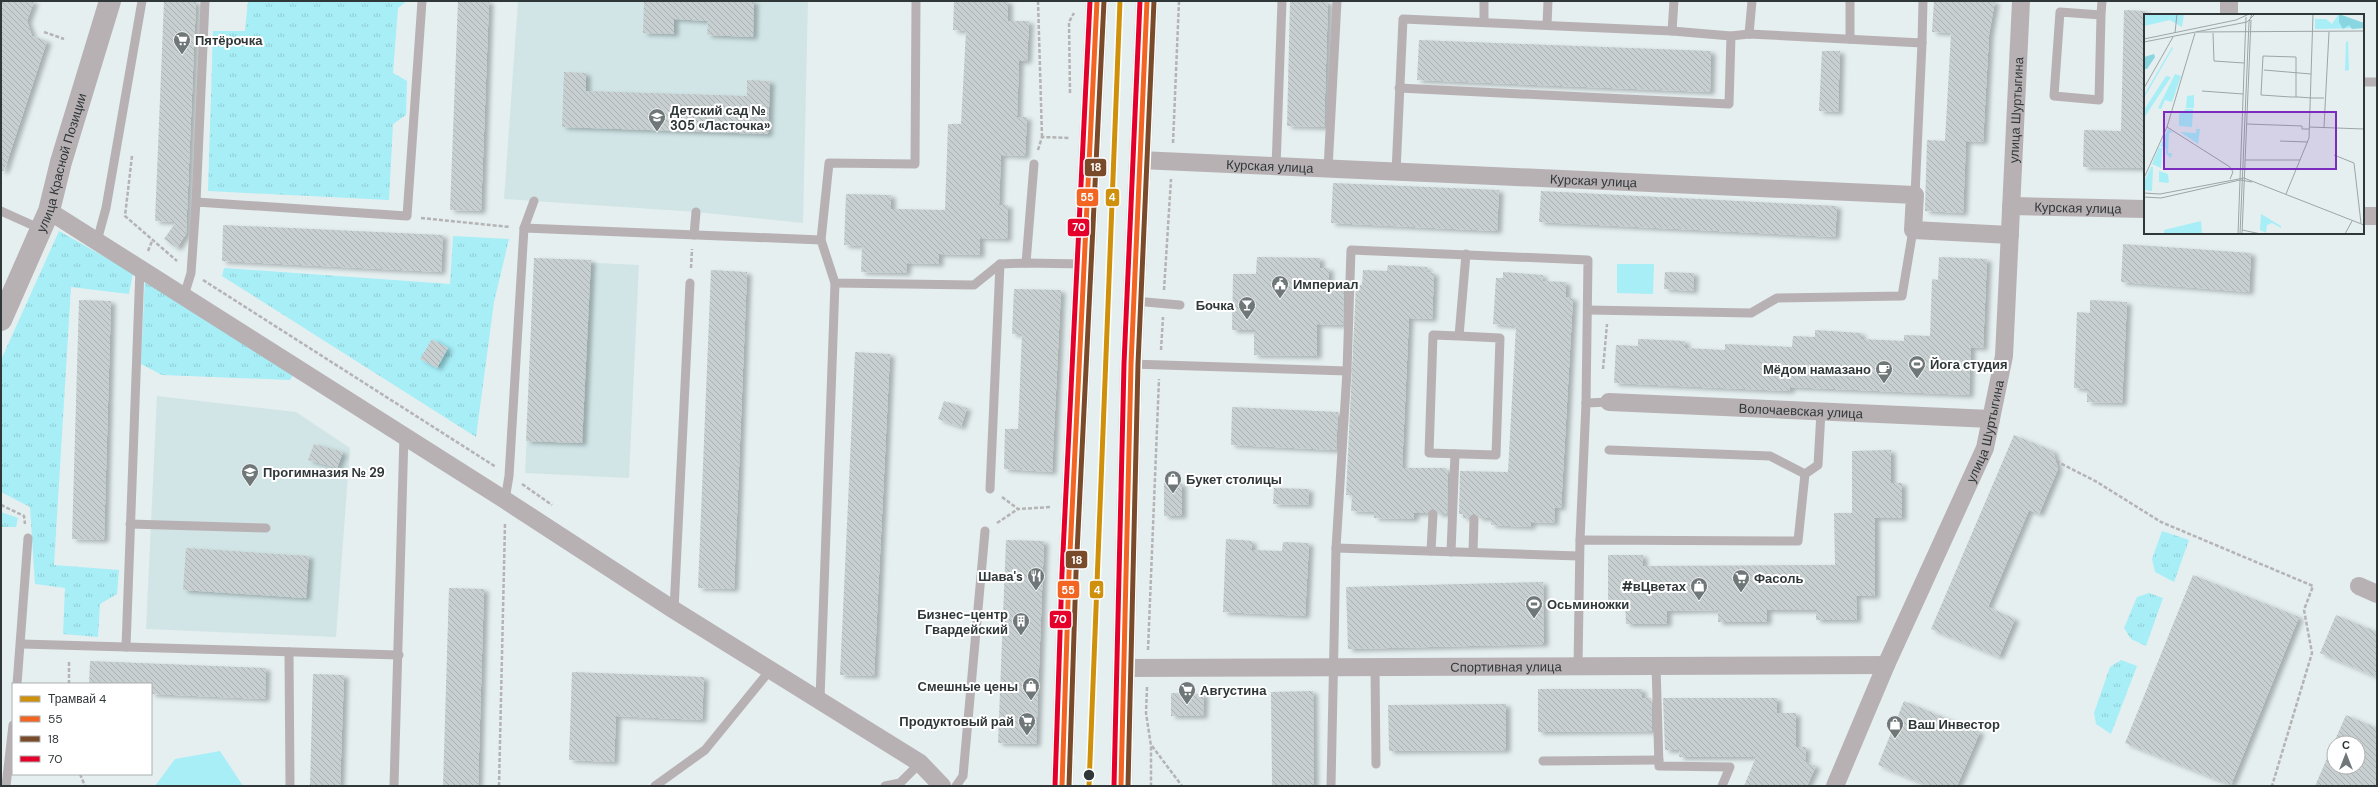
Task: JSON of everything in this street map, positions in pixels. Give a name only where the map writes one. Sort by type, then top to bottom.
[{"type":"main road","points":[[1062,786],[1069,573],[1097,1]]},
{"type":"main road","points":[[1120,786],[1125,668],[1131,364],[1147,1]]},
{"type":"street","name":"улица Красной Позиции","points":[[1,320],[46,220],[61,162],[110,1]]},
{"type":"street","name":"улица Шуртыгина","points":[[1836,786],[1886,665],[1985,448],[2004,356],[2021,1]]},
{"type":"street","points":[[2229,1],[2229,14]]},
{"type":"street","name":"Курская улица","points":[[1140,160],[1915,195]]},
{"type":"street","points":[[1915,195],[1913,230],[2010,235]]},
{"type":"street","name":"Курская улица","points":[[2011,206],[2144,209]]},
{"type":"street","points":[[2364,216],[2377,216]]},
{"type":"street","points":[[46,220],[97,241],[140,268],[404,435],[674,610],[820,699],[920,763],[942,786]]},
{"type":"street","name":"Волочаевская улица","points":[[1609,402],[1991,419]]},
{"type":"street","points":[[2359,586],[2377,594]]},
{"type":"street","name":"Спортивная улица","points":[[1125,668],[1578,665],[1886,665]]},
{"type":"lane","points":[[97,241],[106,208],[142,1]]},
{"type":"lane","points":[[184,296],[191,273],[196,202],[205,1]]},
{"type":"lane","points":[[196,202],[407,216],[422,1]]},
{"type":"lane","points":[[820,699],[835,283],[821,240],[829,163],[915,164],[916,1]]},
{"type":"lane","points":[[1276,167],[1282,1]]},
{"type":"lane","points":[[1328,169],[1337,1]]},
{"type":"lane","points":[[1484,1],[1484,22]]},
{"type":"lane","points":[[1548,1],[1548,24]]},
{"type":"lane","points":[[1672,31],[1674,1]]},
{"type":"lane","points":[[1749,34],[1752,1]]},
{"type":"lane","points":[[1850,1],[1850,39]]},
{"type":"lane","points":[[1915,195],[1923,1]]},
{"type":"lane","points":[[2101,15],[2060,12],[2054,96],[2099,100],[2102,1]]},
{"type":"lane","points":[[1396,172],[1403,20],[1548,24],[1731,36],[1749,34],[1922,43]]},
{"type":"lane","points":[[1400,88],[1729,104],[1731,36]]},
{"type":"lane","points":[[2364,82],[2377,82]]},
{"type":"lane","points":[[1026,263],[1034,164]]},
{"type":"lane","points":[[505,500],[509,476],[524,228],[534,201]]},
{"type":"lane","points":[[1,211],[46,220]]},
{"type":"lane","points":[[694,235],[696,212]]},
{"type":"lane","points":[[524,228],[821,240]]},
{"type":"lane","points":[[1588,310],[1750,313],[1777,298],[1902,296],[1913,230]]},
{"type":"lane","points":[[1332,786],[1336,548],[1347,371],[1351,250],[1588,260],[1586,403],[1579,556],[1578,665]]},
{"type":"lane","points":[[1459,336],[1466,254]]},
{"type":"lane","points":[[835,283],[974,285],[1000,264],[1084,264]]},
{"type":"lane","points":[[990,489],[1000,264]]},
{"type":"lane","points":[[126,647],[140,268]]},
{"type":"lane","points":[[674,610],[690,283]]},
{"type":"lane","points":[[1134,301],[1180,305]]},
{"type":"lane","points":[[1433,335],[1459,336],[1500,338],[1496,455],[1429,453],[1433,335]]},
{"type":"lane","points":[[1131,364],[1347,371]]},
{"type":"lane","points":[[1586,403],[1609,402]]},
{"type":"lane","points":[[1580,540],[1798,541],[1805,474],[1818,465],[1821,412]]},
{"type":"lane","points":[[394,786],[399,655],[404,435]]},
{"type":"lane","points":[[1609,450],[1770,456],[1805,474]]},
{"type":"lane","points":[[1451,552],[1455,454]]},
{"type":"lane","points":[[1431,551],[1433,514]]},
{"type":"lane","points":[[1474,519],[1474,552]]},
{"type":"lane","points":[[130,524],[266,528]]},
{"type":"lane","points":[[956,786],[963,776],[985,531]]},
{"type":"lane","points":[[18,683],[22,644],[28,538]]},
{"type":"lane","points":[[1336,548],[1579,556]]},
{"type":"lane","points":[[22,644],[399,655]]},
{"type":"lane","points":[[290,652],[290,786]]},
{"type":"lane","points":[[1656,666],[1659,766],[1730,767],[1722,786]]},
{"type":"lane","points":[[1375,667],[1376,764]]},
{"type":"lane","points":[[655,786],[705,750],[771,669]]},
{"type":"lane","points":[[6,786],[12,734]]},
{"type":"lane","points":[[1543,761],[1659,760]]},
{"type":"lane","points":[[885,786],[900,783],[920,763]]},
{"type":"path","points":[[1034,164],[1042,137],[1038,1]]},
{"type":"path","points":[[1151,786],[1151,746],[1146,713],[1147,668],[1160,365],[1172,162],[1179,1]]},
{"type":"path","points":[[44,32],[64,39]]},
{"type":"path","points":[[1042,137],[1072,138]]},
{"type":"path","points":[[132,155],[125,216],[191,273],[509,476],[554,507]]},
{"type":"path","points":[[407,216],[447,222],[524,228]]},
{"type":"path","points":[[690,283],[694,235]]},
{"type":"path","points":[[1603,374],[1607,319],[1620,310]]},
{"type":"path","points":[[2056,461],[2097,482],[2161,522],[2313,586],[2304,610],[2312,653],[2272,786]]},
{"type":"path","points":[[990,489],[1018,508]]},
{"type":"path","points":[[499,786],[505,500]]},
{"type":"path","points":[[1,506],[24,516],[28,538]]},
{"type":"path","points":[[985,531],[1018,508],[1052,506]]},
{"type":"path","points":[[69,645],[69,683]]},
{"type":"path","points":[[1151,746],[1182,786]]},
{"type":"path","points":[[80,775],[85,786]]},
{"type":"shaded area","name":"Детский сад № 305 «Ласточка»","points":[[518,1],[808,1],[803,223],[696,212],[504,199]]},
{"type":"shaded area","points":[[536,260],[639,265],[629,478],[525,473]]},
{"type":"shaded area","name":"Прогимназия № 29","points":[[157,396],[296,412],[350,448],[336,637],[146,629]]},
{"type":"green space","points":[[248,1],[407,1],[398,8],[393,73],[407,81],[406,115],[393,124],[389,200],[208,191],[213,31],[245,31]]},
{"type":"green space","points":[[59,231],[133,273],[129,294],[71,287],[54,565],[119,570],[117,594],[100,604],[98,637],[63,634],[65,588],[35,584],[30,507],[1,492],[1,360]]},
{"type":"green space","points":[[453,236],[509,239],[494,302],[476,437],[222,276],[224,268],[450,284]]},
{"type":"green space","points":[[1617,264],[1654,264],[1653,294],[1617,293]]},
{"type":"green space","points":[[145,277],[295,372],[290,380],[162,375],[141,364]]},
{"type":"green space","points":[[1,512],[18,518],[16,527],[1,527]]},
{"type":"green space","points":[[2162,531],[2189,540],[2174,582],[2155,572],[2152,559]]},
{"type":"green space","points":[[2149,593],[2163,598],[2146,646],[2131,639],[2124,628],[2137,597]]},
{"type":"green space","points":[[2121,660],[2137,666],[2111,734],[2096,724],[2094,713],[2110,667]]},
{"type":"green space","points":[[220,751],[243,786],[155,786],[175,759]]},
{"type":"building","points":[[1,1],[34,1],[27,21],[32,36],[47,41],[4,171],[1,171]]},
{"type":"building","points":[[164,1],[196,1],[186,234],[177,248],[164,239],[176,222],[155,221]]},
{"type":"building","points":[[458,1],[489,1],[481,211],[450,210]]},
{"type":"building","points":[[644,1],[754,1],[753,37],[707,35],[708,21],[674,19],[674,34],[643,33]]},
{"type":"building","points":[[954,1],[1008,1],[1008,21],[1029,21],[1027,61],[1019,61],[1017,117],[1027,117],[1025,156],[1001,155],[999,205],[1008,205],[1007,239],[980,238],[980,255],[939,254],[939,264],[907,263],[906,273],[861,272],[862,246],[844,245],[846,194],[891,195],[891,209],[945,210],[948,124],[961,124],[966,31],[953,30]]},
{"type":"building","points":[[1290,1],[1328,1],[1324,127],[1287,126]]},
{"type":"building","points":[[1934,1],[1995,1],[1989,35],[1983,142],[1966,141],[1963,213],[1925,211],[1927,140],[1945,141],[1951,33],[1932,32]]},
{"type":"building","points":[[2124,10],[2145,11],[2144,168],[2083,167],[2084,130],[2121,131]]},
{"type":"building","points":[[1419,40],[1711,51],[1710,92],[1417,80]]},
{"type":"building","points":[[1822,51],[1840,51],[1838,112],[1819,111]]},
{"type":"building","points":[[564,72],[586,73],[586,91],[747,96],[747,80],[770,81],[768,134],[562,127]]},
{"type":"building","points":[[1333,183],[1499,190],[1497,231],[1331,223]]},
{"type":"building","points":[[1541,191],[1837,206],[1835,237],[1539,222]]},
{"type":"building","points":[[223,225],[443,235],[441,272],[222,261]]},
{"type":"building","points":[[2123,244],[2251,253],[2249,292],[2121,282]]},
{"type":"building","name":"Империал","points":[[1257,257],[1320,258],[1320,268],[1329,268],[1329,283],[1344,284],[1343,325],[1317,324],[1317,356],[1254,355],[1254,330],[1232,330],[1233,274],[1256,274]]},
{"type":"building","points":[[1939,257],[1987,259],[1983,348],[1971,347],[1969,395],[1790,387],[1790,391],[1614,383],[1616,345],[1638,346],[1638,339],[1685,341],[1685,348],[1725,350],[1725,344],[1792,347],[1793,336],[1815,337],[1815,330],[1861,333],[1861,339],[1904,341],[1904,335],[1930,336],[1932,279],[1938,280]]},
{"type":"building","points":[[534,258],[591,260],[582,443],[526,441]]},
{"type":"building","points":[[1388,265],[1427,267],[1427,272],[1434,273],[1432,319],[1409,318],[1402,468],[1446,468],[1446,471],[1448,471],[1447,514],[1439,514],[1433,508],[1427,513],[1414,513],[1414,519],[1374,518],[1374,512],[1351,511],[1352,495],[1346,495],[1356,285],[1362,285],[1363,270],[1387,271]]},
{"type":"building","points":[[711,270],[747,272],[734,589],[698,588]]},
{"type":"building","points":[[1503,272],[1543,275],[1542,281],[1566,282],[1566,297],[1573,298],[1561,508],[1555,507],[1554,523],[1531,522],[1531,527],[1491,525],[1491,518],[1480,518],[1474,513],[1468,518],[1463,518],[1463,514],[1459,514],[1460,471],[1508,472],[1516,326],[1493,324],[1496,278],[1503,278]]},
{"type":"building","points":[[1665,272],[1694,273],[1693,291],[1664,289]]},
{"type":"building","points":[[1014,289],[1061,290],[1052,472],[1004,469],[1005,429],[1018,429],[1022,334],[1012,334]]},
{"type":"building","points":[[79,300],[111,301],[104,540],[72,539]]},
{"type":"building","points":[[2090,300],[2127,302],[2122,403],[2087,402],[2087,389],[2074,388],[2077,312],[2090,313]]},
{"type":"building","points":[[432,339],[448,348],[437,368],[420,359]]},
{"type":"building","points":[[855,352],[890,354],[874,676],[840,675]]},
{"type":"building","points":[[944,401],[967,408],[961,427],[938,419]]},
{"type":"building","points":[[1232,407],[1338,412],[1336,450],[1231,445]]},
{"type":"building","points":[[2014,435],[2053,451],[2058,469],[2039,514],[2029,510],[1988,607],[2015,619],[1999,657],[1931,629]]},
{"type":"building","points":[[314,444],[343,452],[337,468],[308,460]]},
{"type":"building","points":[[1891,450],[1891,483],[1902,483],[1902,518],[1875,518],[1875,596],[1856,596],[1857,620],[1816,620],[1816,610],[1767,610],[1767,622],[1718,622],[1718,610],[1667,611],[1667,624],[1626,624],[1625,599],[1608,600],[1608,555],[1643,555],[1643,566],[1835,565],[1834,513],[1852,513],[1852,451]]},
{"type":"building","name":"Букет столицы","points":[[1164,483],[1182,483],[1182,516],[1164,516]]},
{"type":"building","points":[[1274,488],[1309,489],[1308,505],[1273,504]]},
{"type":"building","points":[[1226,539],[1252,541],[1252,550],[1282,551],[1283,542],[1309,543],[1305,616],[1223,612]]},
{"type":"building","name":"Бизнес-центр Гвардейский","points":[[1006,540],[1044,541],[1036,744],[998,743]]},
{"type":"building","points":[[186,548],[309,556],[306,598],[183,590]]},
{"type":"building","points":[[2193,575],[2299,617],[2231,785],[2125,743]]},
{"type":"building","points":[[1543,582],[1544,644],[1348,649],[1346,587]]},
{"type":"building","points":[[449,588],[484,589],[478,786],[443,786]]},
{"type":"building","points":[[2336,615],[2377,632],[2377,677],[2320,653]]},
{"type":"building","points":[[90,661],[266,668],[265,699],[152,694],[152,683],[89,683]]},
{"type":"building","points":[[572,672],[704,677],[702,720],[616,716],[614,762],[569,760]]},
{"type":"building","points":[[313,674],[344,675],[340,786],[310,786]]},
{"type":"building","points":[[1538,689],[1642,689],[1642,698],[1651,698],[1652,731],[1538,732]]},
{"type":"building","points":[[1313,691],[1314,786],[1272,786],[1271,692]]},
{"type":"building","points":[[1171,693],[1204,694],[1203,716],[1171,716]]},
{"type":"building","points":[[1663,698],[1777,698],[1777,713],[1796,713],[1796,747],[1806,747],[1805,762],[1816,766],[1807,786],[1744,786],[1756,757],[1679,757],[1680,750],[1665,750]]},
{"type":"building","points":[[1904,701],[1980,732],[1957,786],[1929,786],[1878,765]]},
{"type":"building","points":[[1506,704],[1506,750],[1389,751],[1388,705]]},
{"type":"building","points":[[2346,715],[2377,728],[2377,786],[2315,786],[2326,761],[2326,775],[2366,775],[2366,735],[2337,735]]},
{"type":"tram line","name":"4","points":[[1089,786],[1120,1]]},
{"type":"transit line","name":"70","points":[[1055,786],[1062,573],[1090,1]]},
{"type":"transit line","name":"55","points":[[1062,786],[1069,573],[1097,1]]},
{"type":"transit line","name":"18","points":[[1069,786],[1076,573],[1104,1]]},
{"type":"transit line","name":"70","points":[[1114,786],[1124,364],[1140,1]]},
{"type":"transit line","name":"55","points":[[1121,786],[1131,364],[1147,1]]},
{"type":"transit line","name":"18","points":[[1128,786],[1138,364],[1154,1]]},
{"type":"place","name":"Пятёрочка","points":[[182,55]]},
{"type":"place","name":"Детский сад № 305 «Ласточка»","points":[[657,132]]},
{"type":"place","name":"Империал","points":[[1280,299]]},
{"type":"place","name":"Бочка","points":[[1247,320]]},
{"type":"place","name":"Йога студия","points":[[1917,379]]},
{"type":"place","name":"Мёдом намазано","points":[[1884,384]]},
{"type":"place","name":"Прогимназия № 29","points":[[250,487]]},
{"type":"place","name":"Букет столицы","points":[[1173,494]]},
{"type":"place","name":"Шава's","points":[[1036,591]]},
{"type":"place","name":"Фасоль","points":[[1741,593]]},
{"type":"place","name":"#вЦветах","points":[[1699,601]]},
{"type":"place","name":"Осьминожки","points":[[1534,619]]},
{"type":"place","name":"Бизнес-центр Гвардейский","points":[[1021,636]]},
{"type":"place","name":"Смешные цены","points":[[1031,701]]},
{"type":"place","name":"Августина","points":[[1187,705]]},
{"type":"place","name":"Продуктовый рай","points":[[1027,736]]},
{"type":"place","name":"Ваш Инвестор","points":[[1895,739]]}]
